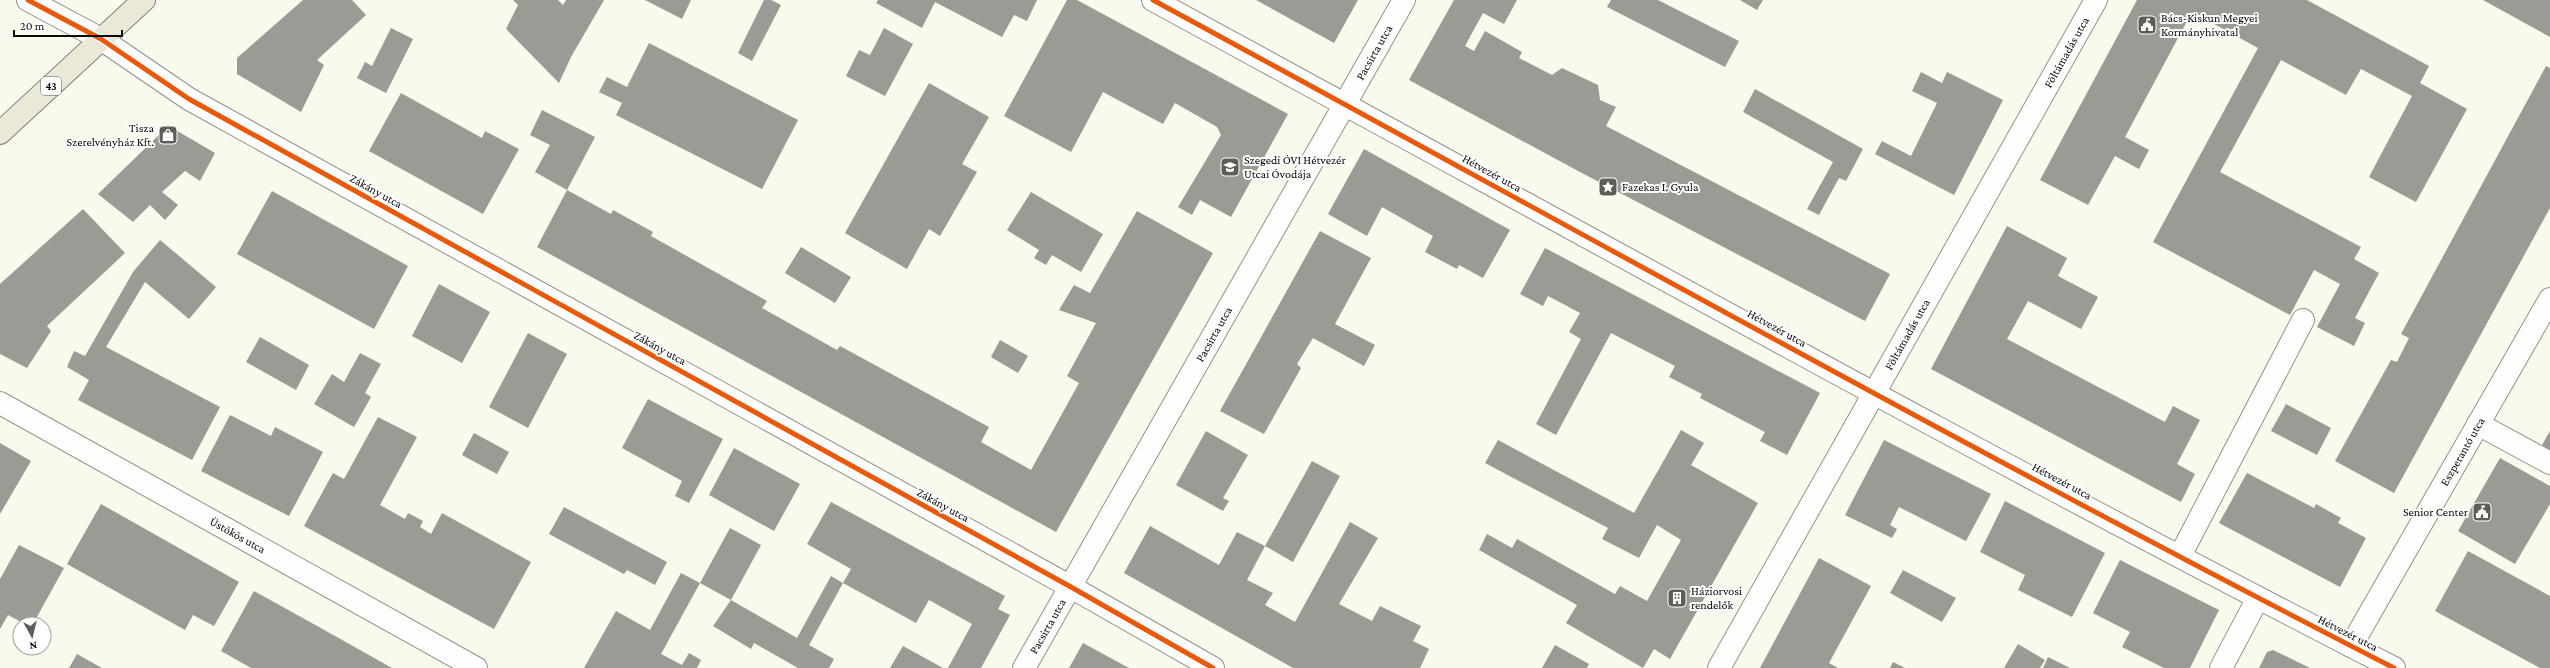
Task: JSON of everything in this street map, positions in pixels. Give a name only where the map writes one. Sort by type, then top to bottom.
[{"type":"main road","name":"43","points":[[0,133],[144,0]]},
{"type":"street","name":"Zákány utca","points":[[28,0],[101,39],[188,99],[1071,587],[1213,668]]},
{"type":"street","name":"Hétvezér utca","points":[[1153,0],[2258,598],[2394,668]]},
{"type":"street","name":"Pacsirta utca","points":[[1024,668],[1404,0]]},
{"type":"street","name":"Föltámadás utca","points":[[1719,668],[2096,0]]},
{"type":"street","name":"Eszperantó utca","points":[[2351,646],[2550,299]]},
{"type":"street","points":[[2180,556],[2303,320]]},
{"type":"street","name":"Üstökös utca","points":[[0,403],[476,668]]},
{"type":"street","points":[[2478,424],[2550,463]]},
{"type":"street","points":[[2221,668],[2258,598]]},
{"type":"building","points":[[303,0],[352,0],[366,15],[317,60],[324,65],[301,112],[237,74],[237,58]]},
{"type":"building","points":[[513,0],[558,0],[563,5],[566,0],[604,0],[571,57],[559,83],[506,29],[518,5]]},
{"type":"building","points":[[645,0],[691,0],[682,19]]},
{"type":"building","points":[[764,0],[771,0],[781,5],[752,61],[738,53]]},
{"type":"building","points":[[878,0],[1037,0],[1027,21],[1014,15],[1002,37],[935,2],[922,28],[876,3]]},
{"type":"building","points":[[1067,0],[1077,0],[1288,114],[1231,217],[1200,200],[1192,215],[1178,207],[1221,135],[1217,127],[1175,103],[1163,124],[1103,92],[1071,152],[1004,116]]},
{"type":"building","points":[[1256,0],[1358,0],[1334,43]]},
{"type":"building","points":[[1454,0],[1517,0],[1504,24],[1483,13],[1465,46],[1474,51],[1485,31],[1522,52],[1519,58],[1552,75],[1562,68],[1598,85],[1600,100],[1616,107],[1606,126],[1890,274],[1865,321],[1580,172],[1409,80]]},
{"type":"building","points":[[1611,0],[1658,0],[1739,41],[1725,67],[1607,7]]},
{"type":"building","points":[[1740,0],[1763,0],[1757,10]]},
{"type":"building","points":[[2137,0],[2307,0],[2429,66],[2420,83],[2467,109],[2416,202],[2369,177],[2412,96],[2361,69],[2346,95],[2281,60],[2220,172],[2361,247],[2354,259],[2379,273],[2355,318],[2365,323],[2354,346],[2317,327],[2340,284],[2314,270],[2290,315],[2153,242],[2258,48],[2192,12],[2125,137],[2149,150],[2139,169],[2115,156],[2088,205],[2040,180]]},
{"type":"building","points":[[2483,0],[2550,0],[2550,37]]},
{"type":"building","points":[[391,28],[413,39],[386,93],[357,78],[365,62],[372,66]]},
{"type":"building","points":[[884,28],[913,44],[885,96],[846,76],[859,50],[870,55]]},
{"type":"building","points":[[649,43],[798,120],[762,189],[616,115],[622,103],[599,92],[607,77],[627,87]]},
{"type":"building","points":[[2546,66],[2550,68],[2550,208],[2394,493],[2335,461],[2391,360],[2397,362],[2409,338],[2401,334]]},
{"type":"building","points":[[1921,72],[1942,83],[1947,72],[2003,100],[1954,195],[1875,154],[1882,141],[1911,156],[1937,103],[1912,91]]},
{"type":"building","points":[[929,83],[989,117],[962,164],[977,172],[940,236],[929,229],[907,269],[845,233]]},
{"type":"building","points":[[1755,89],[1863,149],[1846,181],[1839,178],[1819,215],[1807,209],[1833,162],[1743,112]]},
{"type":"building","points":[[401,93],[482,138],[485,131],[519,149],[483,214],[369,151]]},
{"type":"building","points":[[542,110],[595,137],[567,190],[535,172],[550,145],[530,135]]},
{"type":"building","points":[[165,129],[174,129],[215,153],[200,181],[185,171],[162,192],[178,205],[165,220],[150,205],[133,222],[98,194]]},
{"type":"building","points":[[1364,149],[1510,230],[1483,278],[1459,265],[1457,269],[1425,252],[1433,236],[1382,207],[1367,236],[1328,214]]},
{"type":"building","points":[[567,190],[611,214],[613,210],[653,232],[651,236],[767,301],[762,308],[837,350],[840,346],[989,427],[981,442],[1031,470],[1079,383],[1067,376],[1096,323],[1059,310],[1074,285],[1090,293],[1137,211],[1213,253],[1056,532],[537,247]]},
{"type":"building","points":[[272,191],[408,266],[374,329],[237,254]]},
{"type":"building","points":[[1031,192],[1103,234],[1081,272],[1052,255],[1046,265],[1034,258],[1039,250],[1007,230]]},
{"type":"building","points":[[83,209],[125,253],[47,326],[51,331],[27,368],[0,354],[0,284]]},
{"type":"building","points":[[2007,226],[2067,258],[2058,276],[2098,297],[2081,329],[2028,301],[2007,339],[2165,422],[2173,406],[2200,420],[2177,464],[2195,474],[2181,502],[1931,369]]},
{"type":"building","points":[[1320,231],[1371,258],[1335,324],[1375,345],[1364,366],[1313,338],[1297,364],[1301,368],[1264,434],[1220,411]]},
{"type":"building","points":[[160,240],[216,287],[189,319],[145,282],[106,347],[220,407],[192,460],[78,400],[89,380],[67,367],[74,351],[85,356],[133,272]]},
{"type":"building","points":[[801,247],[851,277],[835,303],[785,273]]},
{"type":"building","points":[[1545,248],[1820,393],[1787,455],[1760,441],[1765,432],[1700,398],[1702,394],[1669,377],[1675,366],[1611,333],[1556,435],[1536,424],[1581,339],[1569,332],[1580,313],[1548,296],[1543,306],[1520,294]]},
{"type":"building","points":[[439,284],[490,312],[462,363],[412,336]]},
{"type":"building","points":[[528,333],[567,354],[528,428],[489,407]]},
{"type":"building","points":[[260,337],[309,365],[296,390],[246,362]]},
{"type":"building","points":[[1000,340],[1028,356],[1018,373],[991,357]]},
{"type":"building","points":[[360,353],[381,364],[365,393],[371,397],[354,427],[314,404],[332,374],[344,382]]},
{"type":"building","points":[[648,399],[723,439],[689,503],[675,496],[682,481],[622,448]]},
{"type":"building","points":[[2286,404],[2331,428],[2317,455],[2271,431]]},
{"type":"building","points":[[230,415],[271,436],[275,427],[323,452],[289,516],[201,471]]},
{"type":"building","points":[[378,417],[417,437],[380,505],[405,519],[408,513],[423,521],[420,527],[431,534],[442,513],[531,562],[494,629],[304,526],[333,473],[344,479]]},
{"type":"building","points":[[1681,430],[1704,443],[1691,465],[1758,503],[1670,659],[1654,649],[1643,668],[1566,623],[1577,605],[1479,550],[1487,534],[1512,548],[1517,539],[1615,594],[1620,586],[1647,601],[1681,540],[1657,525],[1639,558],[1602,539],[1608,528],[1485,463],[1498,440],[1634,513]]},
{"type":"building","points":[[1206,431],[1248,455],[1223,498],[1229,501],[1223,511],[1176,485]]},
{"type":"building","points":[[2550,431],[2550,450],[2542,445]]},
{"type":"building","points":[[474,433],[509,452],[497,474],[462,455]]},
{"type":"building","points":[[1884,440],[1991,494],[1966,541],[1899,507],[1890,525],[1897,529],[1892,538],[1845,515]]},
{"type":"building","points":[[0,443],[31,461],[0,514]]},
{"type":"building","points":[[734,448],[800,484],[774,531],[709,495]]},
{"type":"building","points":[[2500,458],[2550,486],[2550,504],[2515,564],[2458,531]]},
{"type":"building","points":[[1312,461],[1340,476],[1293,562],[1265,546]]},
{"type":"building","points":[[2247,473],[2314,508],[2316,504],[2341,518],[2338,523],[2366,538],[2340,587],[2219,523]]},
{"type":"building","points":[[2005,501],[2105,553],[2072,617],[2018,590],[2025,575],[1980,552]]},
{"type":"building","points":[[831,502],[1005,596],[998,609],[1010,615],[981,668],[948,668],[972,624],[929,600],[916,623],[843,583],[851,569],[807,544]]},
{"type":"building","points":[[101,504],[239,582],[214,626],[193,615],[185,630],[67,564]]},
{"type":"building","points":[[564,507],[667,562],[655,585],[627,570],[624,574],[549,534]]},
{"type":"building","points":[[1350,522],[1378,538],[1339,604],[1372,621],[1380,606],[1421,626],[1413,641],[1429,649],[1420,668],[1293,668],[1124,573],[1150,526],[1219,565],[1237,532],[1265,546],[1247,580],[1273,593],[1265,605],[1295,622]]},
{"type":"building","points":[[730,528],[761,545],[731,600],[700,583]]},
{"type":"building","points":[[19,545],[64,568],[37,616],[12,617],[8,615],[0,629],[0,579]]},
{"type":"building","points":[[2468,551],[2550,596],[2550,668],[2540,668],[2435,611]]},
{"type":"building","points":[[1819,558],[1871,586],[1829,663],[1838,668],[1760,668]]},
{"type":"building","points":[[2120,560],[2219,610],[2190,668],[2164,668],[2122,647],[2130,632],[2093,613]]},
{"type":"building","points":[[1903,570],[1956,598],[1942,622],[1890,593]]},
{"type":"building","points":[[681,573],[700,583],[661,654],[682,665],[689,653],[701,660],[697,668],[584,668],[616,611],[650,630]]},
{"type":"building","points":[[831,576],[843,583],[809,645],[834,659],[829,668],[798,668],[754,643],[751,649],[713,626],[731,600],[797,638]]},
{"type":"building","points":[[254,591],[392,668],[251,668],[221,651]]},
{"type":"building","points":[[1083,643],[1129,668],[1069,668]]},
{"type":"building","points":[[2018,644],[2045,660],[2040,668],[2004,668]]},
{"type":"building","points":[[1555,645],[1589,664],[1587,668],[1542,668]]},
{"type":"building","points":[[903,646],[943,668],[890,668]]},
{"type":"building","points":[[2273,650],[2310,668],[2259,668],[2267,652]]},
{"type":"building","points":[[77,654],[102,668],[69,668]]},
{"type":"building","points":[[2048,657],[2070,668],[2043,668]]},
{"type":"building","points":[[1893,662],[1905,668],[1890,668]]},
{"type":"cycle path","points":[[28,0],[101,39],[189,99],[1071,587],[1213,668]]},
{"type":"cycle path","points":[[1153,0],[1927,422],[2394,668]]},
{"type":"place","name":"Bács-Kiskun Megyei Kormányhivatal","points":[[2147,25]]},
{"type":"place","name":"Tisza Szerelvényház Kft.","points":[[168,135]]},
{"type":"place","name":"Szegedi ÓVI Hétvezér Utcai Óvodája","points":[[1230,167]]},
{"type":"place","name":"Fazekas I. Gyula","points":[[1608,187]]},
{"type":"place","name":"Senior Center","points":[[2482,512]]},
{"type":"place","name":"Háziorvosi rendelők","points":[[1677,598]]}]
